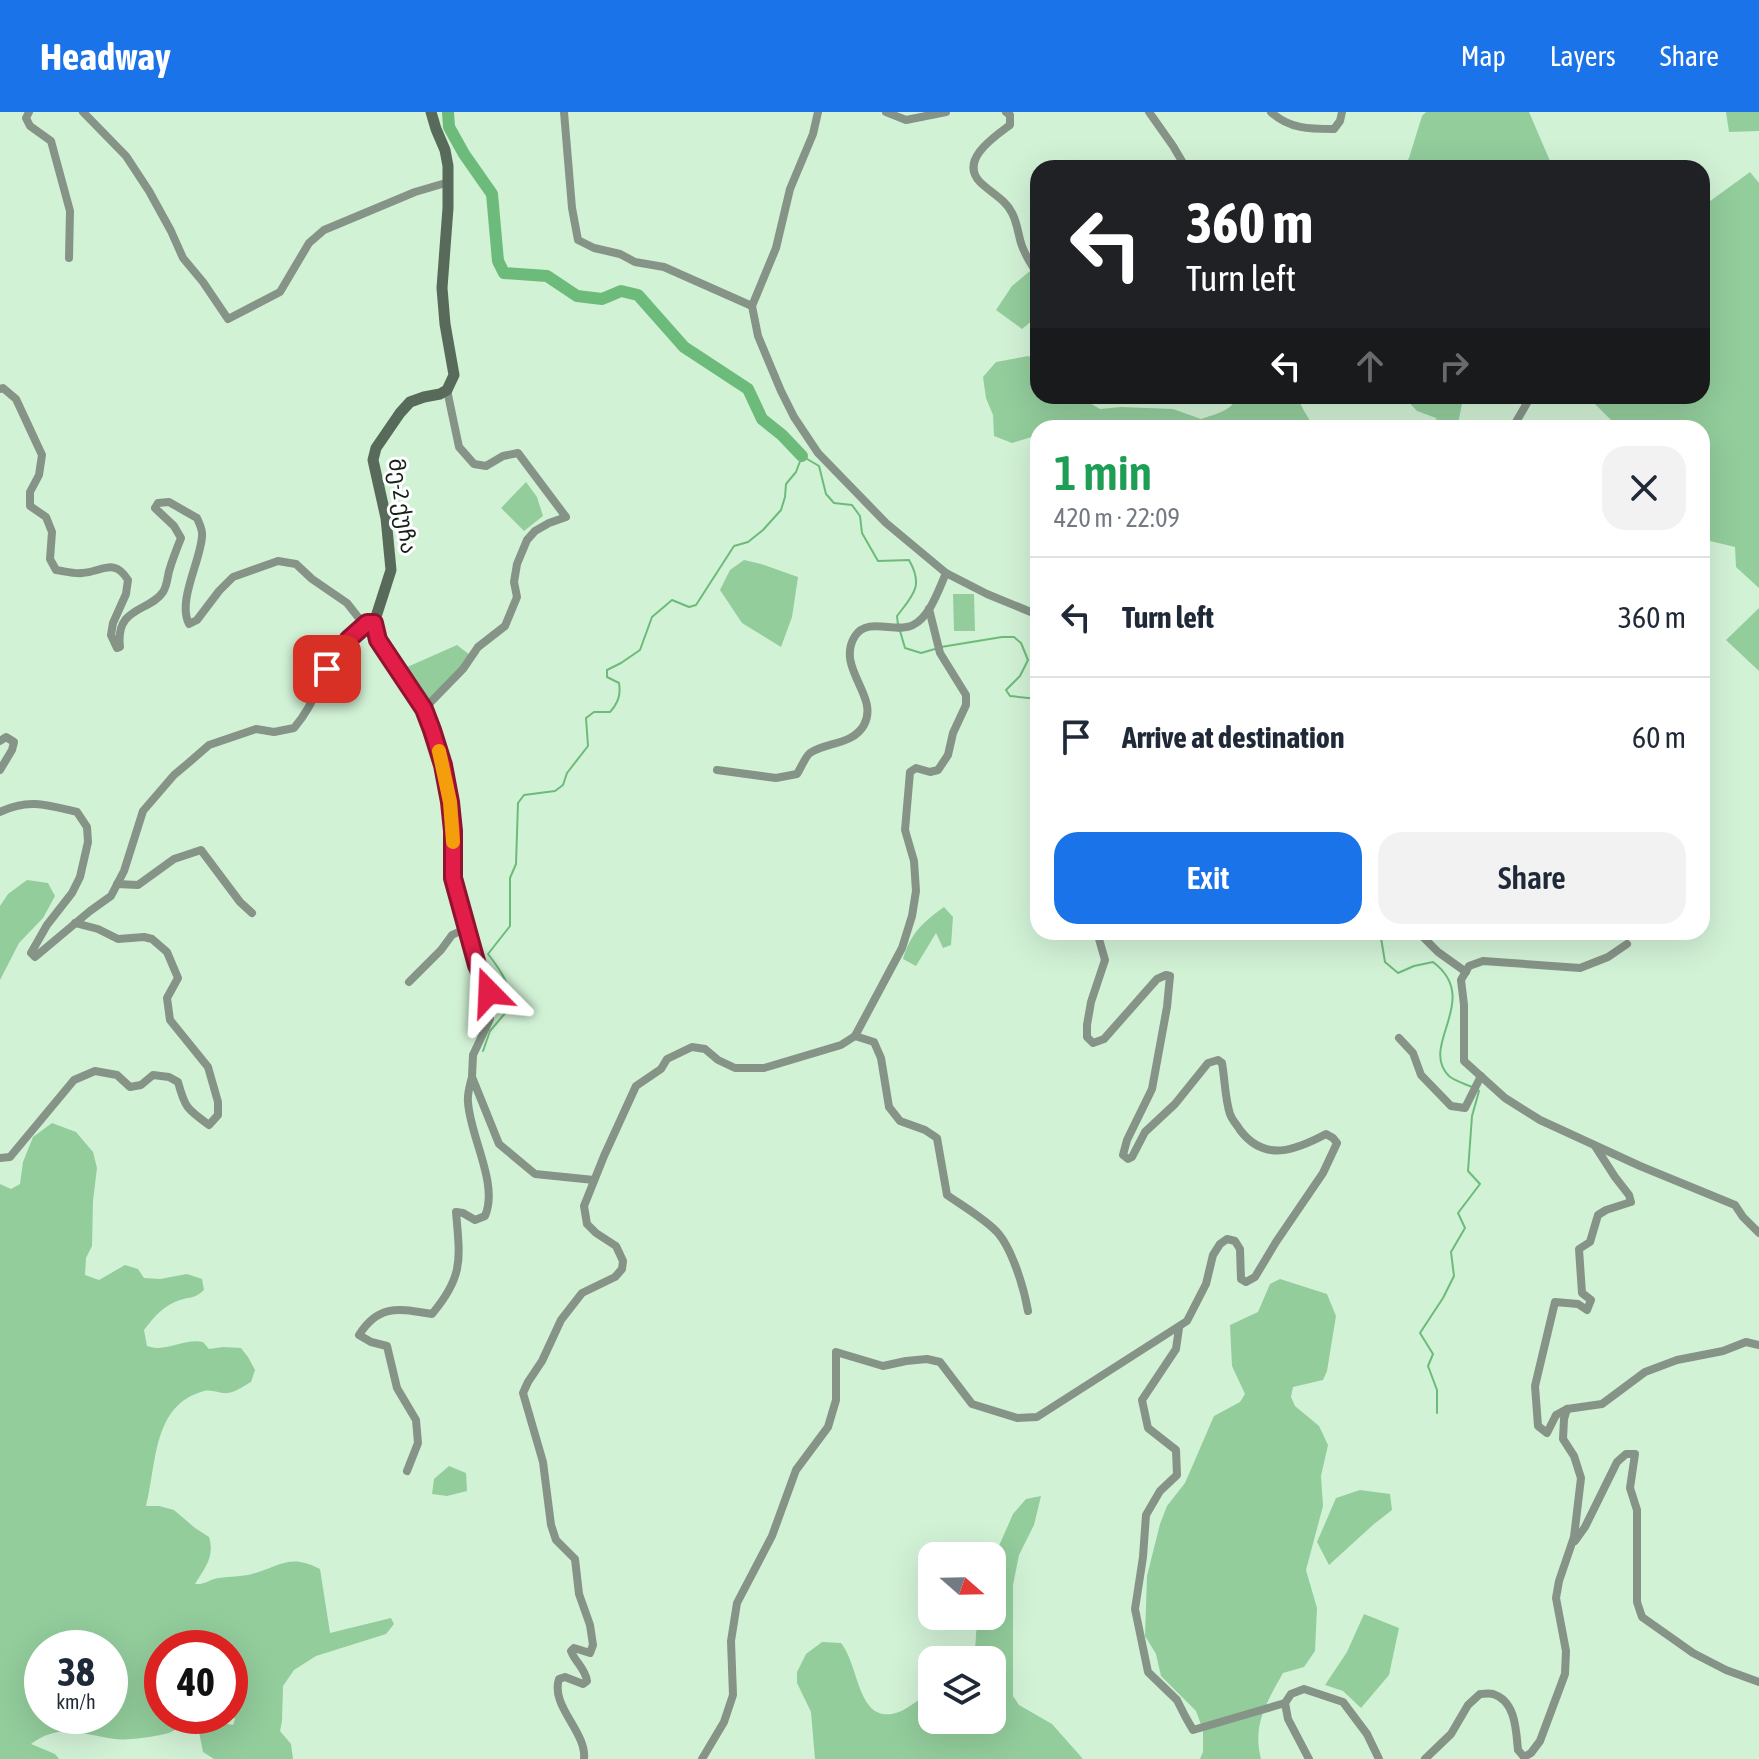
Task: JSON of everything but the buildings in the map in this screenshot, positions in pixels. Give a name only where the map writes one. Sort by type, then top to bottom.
[{"type":"street","points":[[29,112],[26,118],[30,126],[51,141],[70,211],[69,258]]},
{"type":"street","points":[[83,112],[126,156],[149,191],[183,258],[228,319],[280,292],[309,243],[324,230],[415,192],[449,182]]},
{"type":"street","points":[[424,709],[463,669],[478,647],[505,626],[517,597],[514,582],[517,564],[527,540],[535,531],[566,517],[518,453],[503,456],[486,466],[474,464],[459,447],[447,390],[454,375],[442,288],[449,182],[445,150],[431,112]]},
{"type":"street","points":[[564,112],[572,208],[578,240],[635,262],[664,267],[752,306]]},
{"type":"street","points":[[818,112],[813,134],[790,189],[776,248],[752,306],[758,336],[781,391],[818,453],[886,523],[946,573],[1030,612]]},
{"type":"street","points":[[886,112],[906,120],[946,112]]},
{"type":"street","points":[[1006,112],[1010,115],[1010,125],[986,142],[973,167],[978,180],[1007,205],[1014,216],[1022,246],[1030,261]]},
{"type":"street","points":[[1149,112],[1181,160]]},
{"type":"street","points":[[1271,112],[1279,120],[1304,130],[1334,129],[1342,112]]},
{"type":"street","points":[[0,389],[3,388],[16,399],[42,455],[39,475],[30,492],[30,506],[46,517],[52,532],[50,559],[56,570],[81,574],[111,566],[122,571],[128,580],[111,635],[117,648],[120,647],[123,624],[136,610],[160,597],[167,585],[181,538],[174,526],[155,508],[158,503],[169,502],[197,518],[203,534],[189,588],[185,616],[189,624],[197,620],[233,577],[278,561],[296,564],[347,603],[358,617],[371,623],[378,640],[424,709],[448,790],[453,831],[453,878],[477,965],[489,992],[490,1019],[473,1055],[467,1100],[490,1206],[485,1216],[475,1220],[456,1212],[458,1269],[446,1298],[432,1314],[399,1309],[380,1313],[366,1323],[359,1335],[387,1346],[397,1388],[416,1420],[418,1443],[407,1471]]},
{"type":"street","name":"მე-2 ქუჩა","points":[[371,623],[391,570],[386,518],[373,460],[376,448],[410,402],[447,390]]},
{"type":"street","points":[[717,770],[776,778],[797,774],[809,754],[850,738],[864,724],[867,707],[849,653],[855,637],[870,626],[915,625],[929,609],[946,573]]},
{"type":"street","points":[[584,1759],[583,1743],[569,1720],[557,1683],[565,1677],[583,1684],[587,1681],[585,1670],[571,1651],[574,1648],[590,1653],[593,1645],[590,1625],[579,1594],[575,1559],[556,1540],[551,1525],[543,1462],[523,1393],[561,1320],[582,1293],[615,1277],[622,1269],[623,1261],[616,1246],[587,1224],[584,1206],[636,1086],[661,1069],[667,1059],[692,1047],[705,1049],[735,1068],[764,1068],[841,1045],[855,1036],[902,948],[916,891],[914,861],[905,830],[910,772],[916,768],[930,772],[938,770],[948,755],[953,733],[966,705],[966,695],[940,653],[929,609]]},
{"type":"street","points":[[0,812],[11,806],[34,802],[77,812],[87,827],[88,842],[80,877],[31,953],[35,957],[111,896],[124,871],[143,811],[174,775],[209,745],[256,729],[274,732],[294,728],[306,714],[327,669],[349,639],[371,623]]},
{"type":"street","points":[[0,741],[6,737],[14,742],[0,770]]},
{"type":"street","points":[[117,884],[138,885],[174,859],[201,850],[240,902],[252,913]]},
{"type":"street","points":[[0,1158],[10,1157],[74,1080],[95,1071],[117,1075],[130,1087],[141,1085],[153,1075],[169,1077],[178,1082],[189,1110],[209,1125],[218,1115],[218,1102],[208,1067],[170,1020],[167,998],[178,978],[167,952],[152,939],[118,939],[75,923]]},
{"type":"street","points":[[409,982],[452,935],[467,928]]},
{"type":"street","points":[[702,1759],[724,1722],[733,1695],[731,1641],[737,1603],[772,1536],[796,1470],[828,1427],[836,1400],[836,1352],[883,1366],[927,1359],[940,1362],[972,1404],[1017,1418],[1037,1417],[1187,1321],[1206,1284],[1213,1255],[1227,1239],[1235,1241],[1240,1249],[1241,1279],[1246,1282],[1255,1277],[1323,1173],[1337,1143],[1326,1134],[1299,1148],[1279,1151],[1249,1142],[1230,1117],[1222,1063],[1218,1060],[1208,1063],[1175,1104],[1145,1132],[1132,1157],[1125,1158],[1123,1151],[1127,1140],[1152,1089],[1170,976],[1157,979],[1104,1039],[1093,1043],[1087,1037],[1087,1025],[1105,960],[1099,940]]},
{"type":"street","points":[[1426,940],[1466,972]]},
{"type":"street","points":[[1627,944],[1608,957],[1580,968],[1483,961],[1469,966],[1461,980],[1464,1061],[1505,1098],[1529,1113],[1640,1166],[1735,1205],[1759,1233]]},
{"type":"street","points":[[855,1036],[874,1042],[881,1058],[889,1107],[900,1121],[937,1138],[947,1195],[997,1231],[1014,1262],[1024,1288],[1028,1311]]},
{"type":"street","points":[[1399,1038],[1413,1053],[1421,1075],[1451,1106],[1465,1108],[1481,1076]]},
{"type":"street","points":[[472,1077],[499,1144],[514,1158],[535,1174],[594,1180]]},
{"type":"street","points":[[1595,1145],[1631,1202],[1598,1215],[1590,1242],[1579,1249],[1582,1293],[1591,1300],[1587,1310],[1578,1304],[1555,1302],[1535,1386],[1538,1426],[1547,1433],[1556,1415],[1567,1409],[1602,1404],[1645,1372],[1677,1360],[1723,1351],[1746,1342],[1759,1345]]},
{"type":"street","points":[[1179,1328],[1176,1349],[1142,1400],[1148,1428],[1176,1450],[1177,1475],[1160,1491],[1146,1515],[1135,1609],[1148,1672],[1177,1700],[1193,1730],[1285,1703],[1291,1694],[1304,1689],[1343,1702],[1367,1734],[1379,1759]]},
{"type":"street","points":[[1425,1759],[1451,1734],[1468,1705],[1480,1694],[1495,1694],[1507,1705],[1515,1718],[1518,1750],[1524,1757],[1540,1741],[1565,1674],[1566,1651],[1556,1598],[1574,1537],[1581,1478],[1574,1456],[1563,1439],[1567,1409]]},
{"type":"street","points":[[1570,1547],[1585,1527],[1617,1462],[1626,1454],[1635,1454],[1630,1488],[1637,1510],[1637,1602],[1642,1617],[1693,1653],[1759,1682]]},
{"type":"street","points":[[1285,1703],[1288,1719],[1309,1759]]},
{"type":"green space","points":[[1426,112],[1529,112],[1550,160],[1408,160]]},
{"type":"green space","points":[[1726,112],[1759,112],[1759,131],[1729,132]]},
{"type":"green space","points":[[1750,172],[1759,183],[1759,588],[1736,567],[1735,547],[1710,541],[1710,420],[1611,420],[1595,404],[1710,404],[1710,201]]},
{"type":"green space","points":[[1030,271],[1030,322],[1022,329],[996,310],[1012,286]]},
{"type":"green space","points":[[1030,357],[1030,404],[1092,404],[1100,409],[1173,409],[1201,419],[1228,409],[1232,404],[1301,404],[1309,420],[1030,420],[1030,437],[1012,443],[994,436],[993,415],[986,398],[983,377],[996,362]]},
{"type":"green space","points":[[1410,404],[1462,404],[1459,420],[1436,420],[1417,411]]},
{"type":"green space","points":[[526,482],[537,497],[543,516],[524,531],[501,508]]},
{"type":"green space","points":[[744,560],[798,577],[792,617],[781,647],[742,623],[720,590],[730,570]]},
{"type":"green space","points":[[953,594],[974,594],[975,631],[954,631]]},
{"type":"green space","points":[[1759,608],[1759,671],[1726,640]]},
{"type":"green space","points":[[457,645],[470,655],[454,676],[426,701],[405,668]]},
{"type":"green space","points":[[27,880],[48,883],[55,896],[43,918],[19,943],[0,980],[0,906],[8,894]]},
{"type":"green space","points":[[944,907],[953,917],[951,945],[943,948],[936,933],[916,966],[903,959],[918,929]]},
{"type":"green space","points":[[52,1123],[76,1132],[93,1152],[97,1168],[92,1246],[86,1258],[85,1275],[99,1280],[125,1265],[138,1269],[144,1278],[160,1279],[187,1274],[202,1279],[204,1290],[201,1293],[169,1305],[148,1325],[144,1330],[147,1346],[161,1348],[196,1341],[203,1342],[209,1349],[241,1348],[255,1370],[251,1382],[234,1391],[204,1391],[187,1398],[166,1422],[155,1455],[146,1506],[174,1510],[209,1537],[210,1556],[195,1584],[244,1576],[285,1562],[301,1562],[320,1569],[330,1633],[391,1618],[394,1624],[386,1634],[316,1656],[294,1670],[283,1686],[280,1731],[291,1744],[293,1759],[214,1759],[203,1752],[199,1734],[248,1734],[248,1630],[144,1630],[144,1734],[164,1734],[115,1739],[84,1734],[128,1734],[128,1630],[24,1630],[24,1734],[50,1734],[31,1744],[55,1754],[59,1759],[0,1759],[0,1184],[11,1189],[20,1184],[23,1162],[33,1137]]},
{"type":"green space","points":[[1280,1279],[1327,1294],[1336,1316],[1323,1380],[1293,1387],[1291,1397],[1295,1406],[1319,1426],[1328,1445],[1321,1476],[1323,1506],[1306,1570],[1317,1608],[1315,1651],[1304,1667],[1283,1673],[1272,1694],[1258,1735],[1261,1759],[1200,1759],[1203,1730],[1196,1711],[1161,1676],[1156,1654],[1145,1636],[1147,1576],[1167,1506],[1185,1483],[1214,1416],[1240,1402],[1245,1394],[1232,1366],[1230,1325],[1258,1312],[1270,1284]]},
{"type":"green space","points":[[449,1466],[466,1473],[467,1491],[447,1496],[432,1494],[434,1479]]},
{"type":"green space","points":[[1360,1490],[1390,1494],[1392,1510],[1329,1565],[1317,1542],[1336,1498]]},
{"type":"green space","points":[[1041,1496],[1034,1525],[1019,1555],[1013,1585],[1013,1696],[1019,1705],[1052,1724],[1083,1759],[815,1759],[811,1712],[797,1683],[797,1672],[806,1654],[822,1642],[841,1643],[861,1692],[875,1711],[885,1714],[899,1712],[918,1700],[918,1734],[1006,1734],[1006,1646],[975,1646],[977,1630],[1006,1630],[1006,1542],[1001,1542],[1013,1514],[1026,1499]]},
{"type":"green space","points":[[1364,1614],[1399,1628],[1389,1675],[1361,1708],[1343,1691],[1325,1685],[1347,1652]]},
{"type":"waterway","points":[[448,112],[449,127],[492,194],[498,261],[504,273],[547,276],[577,296],[602,299],[621,291],[638,295],[684,347],[748,389],[762,419],[802,456]]},
{"type":"waterway","points":[[483,1051],[490,1031],[512,1005],[504,978],[488,954],[510,926],[510,878],[516,864],[518,803],[524,795],[555,791],[563,785],[567,773],[588,746],[586,718],[594,712],[610,712],[618,699],[619,683],[607,677],[607,670],[640,650],[652,617],[672,600],[689,607],[696,605],[734,546],[748,542],[781,510],[786,484],[796,472],[802,456],[819,466],[826,494],[834,503],[852,505],[860,516],[862,533],[878,561],[909,560],[916,577],[915,590],[897,616],[898,625]]},
{"type":"waterway","points":[[900,631],[905,648],[921,653],[935,649]]},
{"type":"waterway","points":[[941,647],[1014,637],[1021,643],[1028,660],[1020,676],[1006,690],[1010,696],[1030,698]]},
{"type":"waterway","points":[[1381,940],[1385,962],[1398,973],[1433,962],[1447,977],[1452,991],[1452,1007],[1440,1050],[1441,1064],[1449,1076],[1472,1087]]},
{"type":"waterway","points":[[1437,1413],[1437,1390],[1428,1366],[1433,1354],[1420,1333],[1454,1276],[1451,1252],[1465,1228],[1458,1213],[1480,1184],[1468,1171],[1477,1090]]},
{"type":"slow traffic","points":[[439,751],[450,802],[453,842]]},
{"type":"route","points":[[327,669],[349,639],[367,623],[374,623],[378,640],[424,709],[443,765],[450,802],[453,878],[477,965],[489,992]]}]
